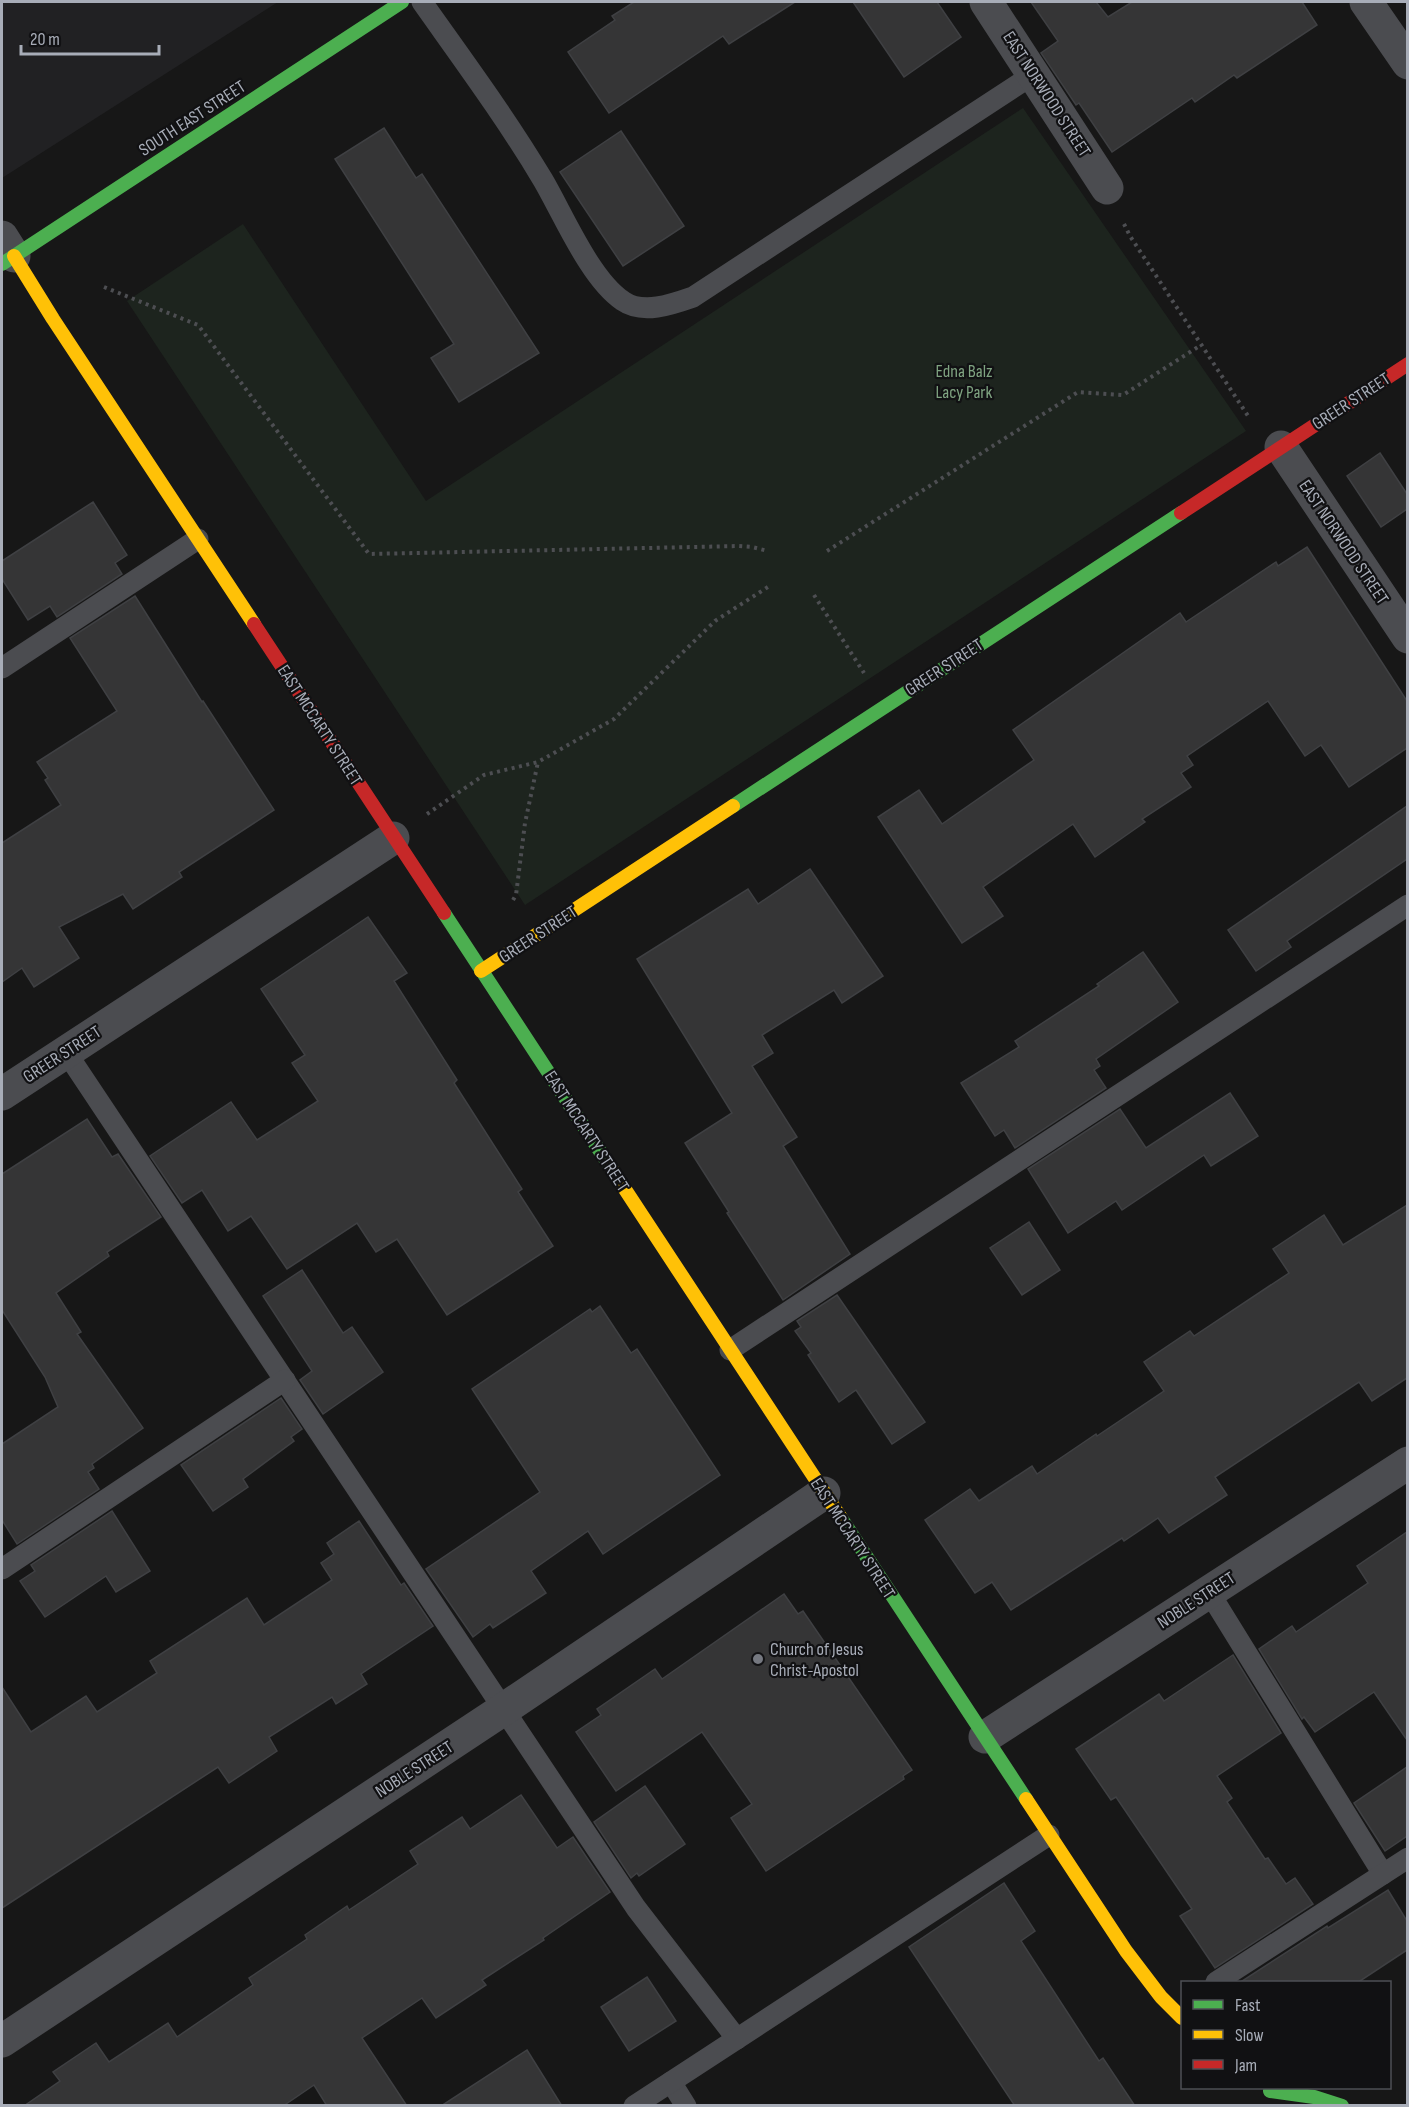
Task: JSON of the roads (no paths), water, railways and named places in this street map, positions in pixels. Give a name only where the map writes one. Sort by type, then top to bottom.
[{"type":"main road","name":"SOUTH EAST STREET","points":[[6,252],[402,2]]},
{"type":"main road","name":"EAST MCCARTY STREET","points":[[6,252],[198,539],[1126,1951],[1161,1996],[1180,2010]]},
{"type":"main road","name":"GREER STREET","points":[[481,971],[1407,364]]},
{"type":"main road","points":[[1270,2097],[1314,2097],[1342,2106]]},
{"type":"street","name":"EAST NORWOOD STREET","points":[[986,2],[1107,188]]},
{"type":"street","points":[[1366,2],[1407,63]]},
{"type":"street","name":"EAST NORWOOD STREET","points":[[1281,447],[1407,638]]},
{"type":"street","name":"GREER STREET","points":[[2,1094],[393,838]]},
{"type":"street","name":"NOBLE STREET","points":[[985,1737],[1407,1463]]},
{"type":"street","name":"NOBLE STREET","points":[[2,2041],[504,1709],[824,1493]]},
{"type":"lane","points":[[422,2],[542,179],[589,262],[605,285],[624,302],[645,308],[668,306],[693,297],[1034,74]]},
{"type":"lane","points":[[2,668],[198,539]]},
{"type":"lane","points":[[730,1350],[1407,905]]},
{"type":"lane","points":[[66,1052],[636,1908],[737,2039]]},
{"type":"lane","points":[[2,1569],[285,1380]]},
{"type":"lane","points":[[1209,1592],[1383,1874]]},
{"type":"lane","points":[[634,2106],[1049,1835]]},
{"type":"lane","points":[[1219,1981],[1407,1858]]},
{"type":"lane","points":[[671,2082],[686,2106]]},
{"type":"place","name":"Church of Jesus Christ-Apostol","points":[[758,1659]]},
{"type":"park label","name":"Edna Balz Lacy Park","points":[[964,382]]}]
